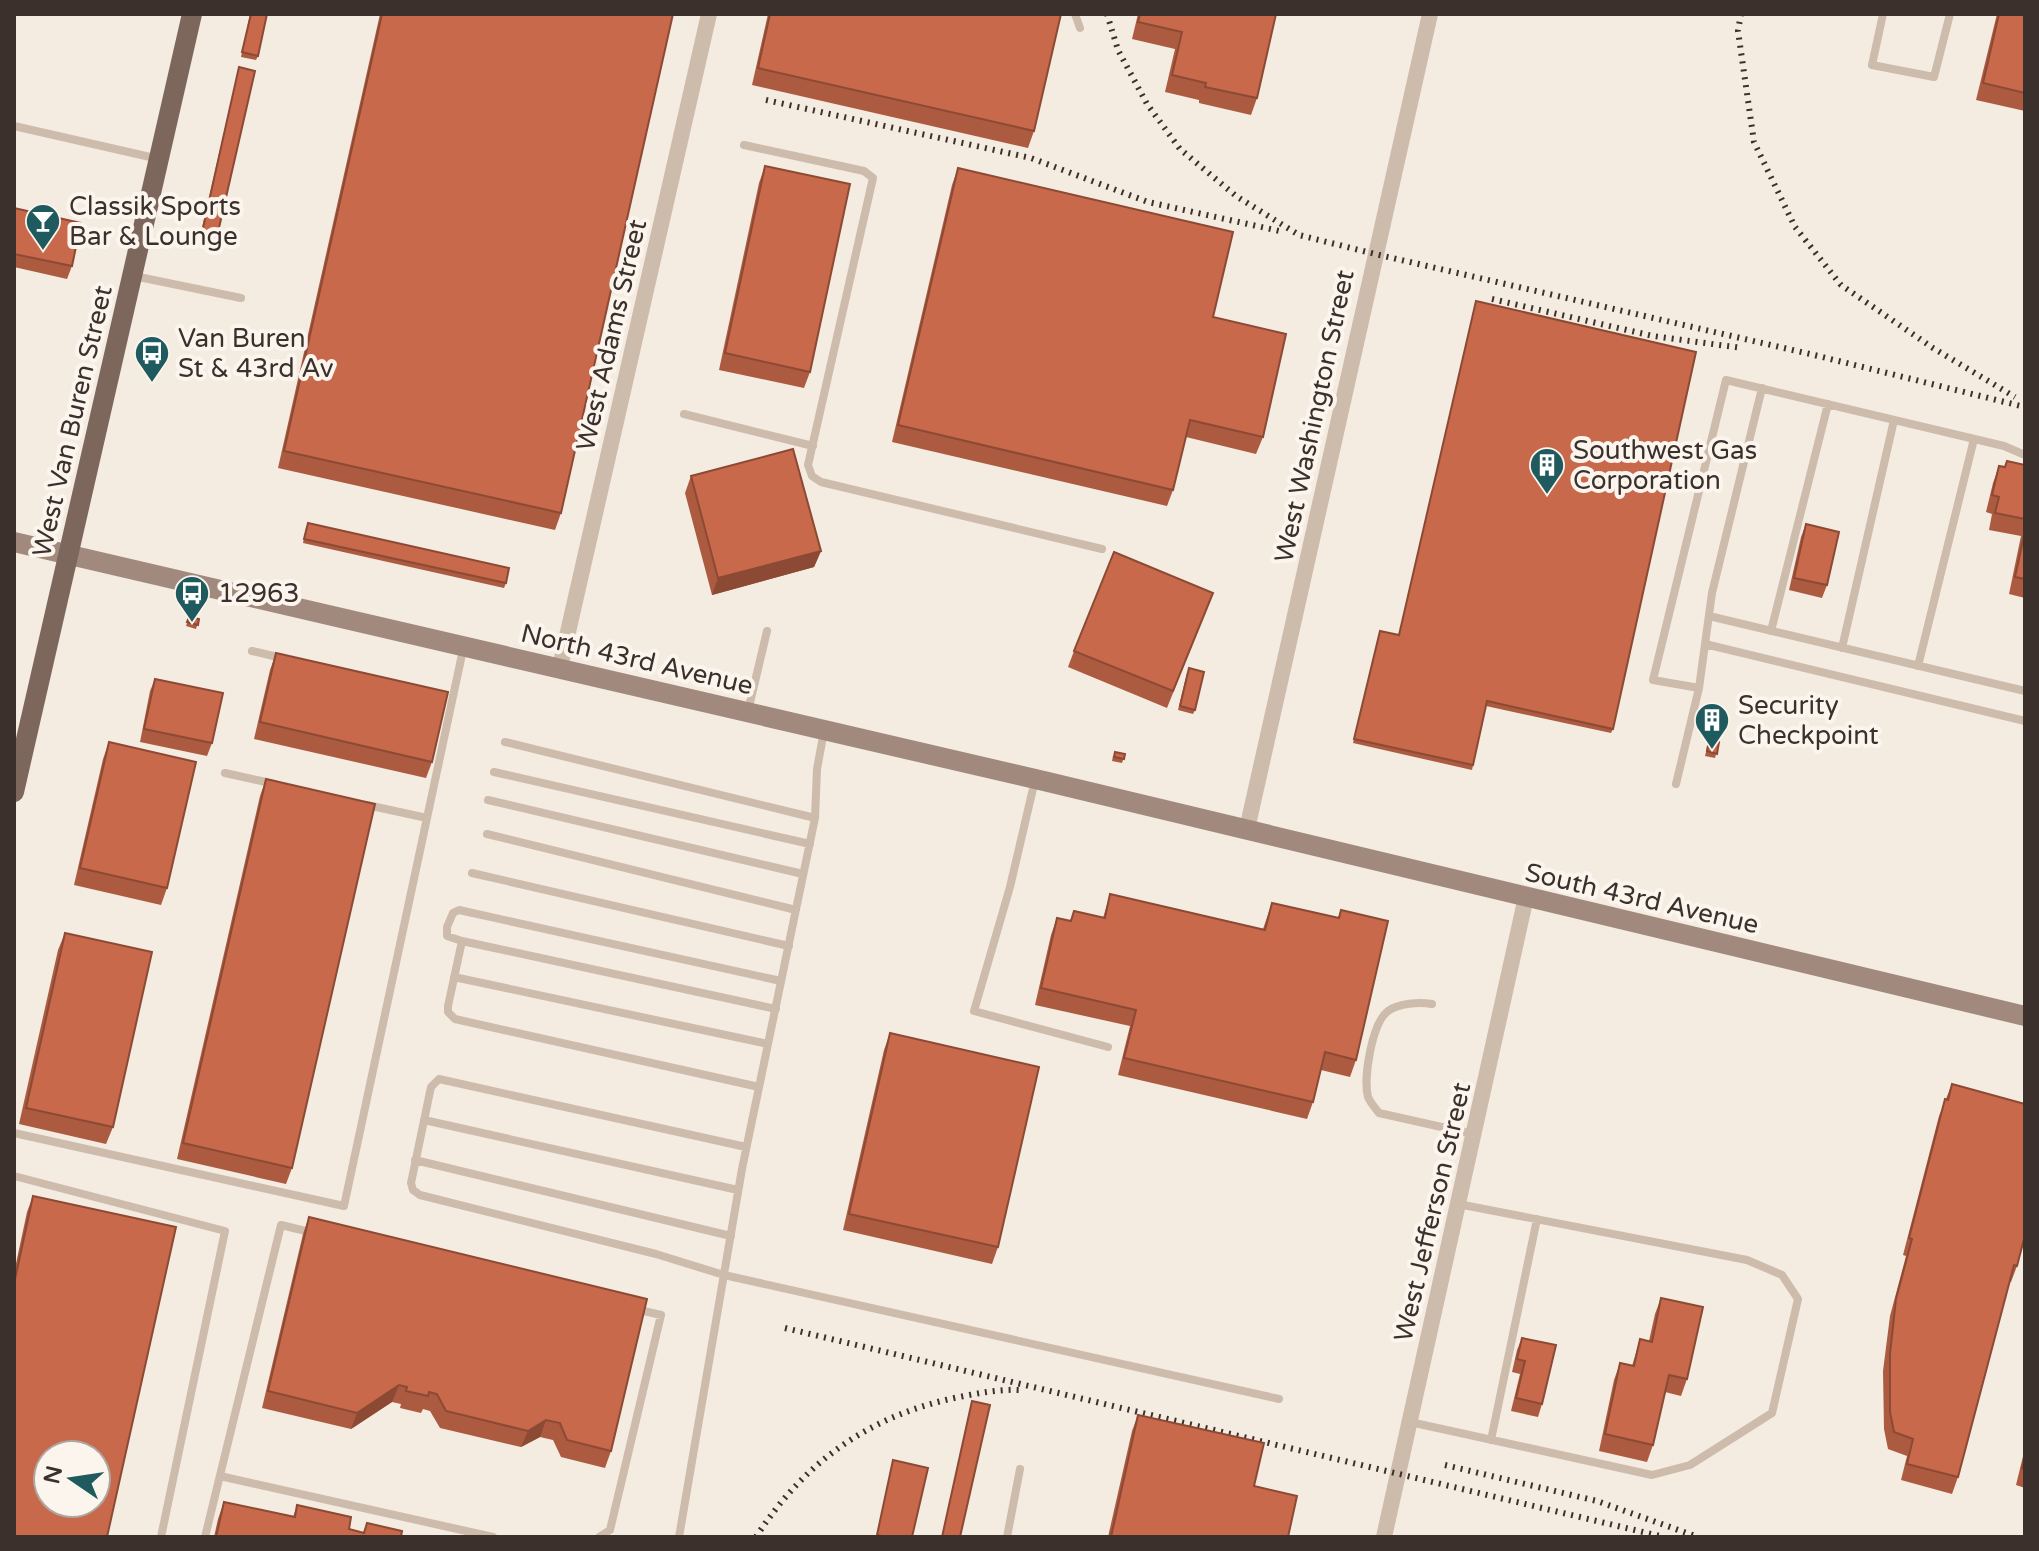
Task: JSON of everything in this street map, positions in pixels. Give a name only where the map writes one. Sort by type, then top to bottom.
[{"type":"main road","name":"West Van Buren Street","points":[[14,792],[192,14]]},
{"type":"main road","name":"North 43rd Avenue","points":[[14,542],[1247,829]]},
{"type":"main road","name":"South 43rd Avenue","points":[[1247,829],[2025,1016]]},
{"type":"street","name":"West Adams Street","points":[[560,667],[709,14]]},
{"type":"street","name":"West Washington Street","points":[[1247,829],[1430,14]]},
{"type":"street","name":"West Jefferson Street","points":[[1384,1537],[1526,897]]},
{"type":"lane","points":[[1075,14],[1080,28]]},
{"type":"lane","points":[[1883,14],[1872,65],[1934,77],[1950,14]]},
{"type":"lane","points":[[14,126],[160,159]]},
{"type":"lane","points":[[744,145],[864,171],[873,178],[808,465],[812,476],[821,482],[1102,549]]},
{"type":"lane","points":[[133,275],[241,298]]},
{"type":"lane","points":[[1699,688],[1653,680],[1726,380],[2004,446],[2025,455]]},
{"type":"lane","points":[[1676,784],[1699,688],[1709,616],[1762,388]]},
{"type":"lane","points":[[1771,631],[1828,404]]},
{"type":"lane","points":[[684,414],[813,446]]},
{"type":"lane","points":[[1842,648],[1894,420]]},
{"type":"lane","points":[[1918,666],[1974,439]]},
{"type":"lane","points":[[1709,616],[2025,691]]},
{"type":"lane","points":[[748,711],[767,631]]},
{"type":"lane","points":[[1705,644],[2025,721]]},
{"type":"lane","points":[[14,1133],[344,1206],[464,645]]},
{"type":"lane","points":[[252,651],[298,661]]},
{"type":"lane","points":[[438,693],[453,697]]},
{"type":"lane","points":[[679,1537],[746,1147],[815,818],[817,769],[825,729]]},
{"type":"lane","points":[[505,742],[815,818]]},
{"type":"lane","points":[[494,772],[810,844]]},
{"type":"lane","points":[[225,773],[287,787]]},
{"type":"lane","points":[[1035,779],[1010,887],[974,1011],[1108,1047]]},
{"type":"lane","points":[[488,800],[803,874]]},
{"type":"lane","points":[[349,801],[427,818]]},
{"type":"lane","points":[[487,834],[796,910]]},
{"type":"lane","points":[[472,873],[789,946]]},
{"type":"lane","points":[[776,1009],[462,941],[447,936],[449,920],[456,910],[781,981]]},
{"type":"lane","points":[[462,941],[448,1006],[448,1012],[455,1019],[759,1087]]},
{"type":"lane","points":[[454,977],[768,1044]]},
{"type":"lane","points":[[1432,1004],[1418,1002],[1389,1010],[1377,1025],[1367,1074],[1368,1099],[1379,1113],[1473,1134]]},
{"type":"lane","points":[[746,1147],[443,1078],[433,1082],[411,1183],[413,1190],[420,1195],[656,1254],[724,1275],[1279,1399]]},
{"type":"lane","points":[[424,1120],[738,1190]]},
{"type":"lane","points":[[415,1160],[731,1236]]},
{"type":"lane","points":[[14,1176],[225,1231],[161,1537]]},
{"type":"lane","points":[[1410,1422],[1652,1475],[1690,1465],[1772,1413],[1798,1299],[1782,1275],[1747,1260],[1458,1204]]},
{"type":"lane","points":[[1491,1440],[1537,1219]]},
{"type":"lane","points":[[205,1537],[281,1225],[327,1236]]},
{"type":"lane","points":[[599,1537],[610,1530],[661,1315],[631,1308]]},
{"type":"lane","points":[[1007,1537],[1020,1469]]},
{"type":"lane","points":[[220,1476],[462,1534],[493,1537]]},
{"type":"building","points":[[251,14],[267,14],[258,56],[242,52]]},
{"type":"building","points":[[382,14],[673,14],[561,513],[284,451]]},
{"type":"building","points":[[770,14],[1061,14],[1034,131],[758,68]]},
{"type":"building","points":[[1140,14],[1276,14],[1257,98],[1205,87],[1206,83],[1172,75],[1182,32],[1138,22]]},
{"type":"building","points":[[1999,14],[2025,14],[2025,93],[1983,83]]},
{"type":"building","points":[[239,67],[255,71],[216,241],[201,237]]},
{"type":"building","points":[[765,166],[850,184],[810,372],[725,353]]},
{"type":"building","points":[[958,168],[1233,232],[1213,317],[1286,334],[1263,437],[1190,420],[1173,490],[898,425]]},
{"type":"building","name":"Classik Sports Bar & Lounge","points":[[14,208],[81,223],[72,266],[14,254]]},
{"type":"building","name":"Southwest Gas Corporation","points":[[1476,301],[1696,352],[1613,729],[1487,701],[1473,765],[1354,739],[1380,631],[1399,635]]},
{"type":"building","points":[[793,449],[821,551],[718,578],[691,476]]},
{"type":"building","points":[[2007,461],[2025,465],[2025,519],[1995,513],[1999,497],[1992,495],[1999,466],[2005,467]]},
{"type":"building","points":[[308,523],[509,568],[506,583],[304,539]]},
{"type":"building","points":[[1806,524],[1839,532],[1827,585],[1794,578]]},
{"type":"building","points":[[2025,531],[2025,579],[2015,577]]},
{"type":"building","points":[[1114,552],[1213,593],[1173,691],[1074,651]]},
{"type":"building","points":[[189,617],[199,619],[198,625],[187,622]]},
{"type":"building","points":[[276,653],[448,692],[432,762],[260,722]]},
{"type":"building","points":[[1189,668],[1204,672],[1195,710],[1180,706]]},
{"type":"building","points":[[155,679],[223,693],[212,743],[144,729]]},
{"type":"building","points":[[1709,740],[1719,742],[1717,754],[1707,751]]},
{"type":"building","points":[[109,742],[196,762],[167,888],[80,868]]},
{"type":"building","points":[[1115,752],[1125,754],[1124,759],[1114,757]]},
{"type":"building","points":[[266,779],[375,804],[292,1168],[183,1143]]},
{"type":"building","points":[[1110,894],[1265,930],[1272,903],[1339,918],[1341,910],[1388,921],[1356,1060],[1325,1052],[1313,1102],[1124,1058],[1136,1010],[1041,988],[1057,918],[1071,921],[1074,911],[1105,918]]},
{"type":"building","points":[[65,933],[152,952],[113,1127],[26,1108]]},
{"type":"building","points":[[890,1033],[1039,1067],[998,1247],[849,1214]]},
{"type":"building","points":[[1952,1084],[2025,1104],[2025,1235],[2017,1266],[2014,1265],[1958,1477],[1907,1464],[1913,1439],[1894,1432],[1890,1412],[1890,1354],[1896,1299],[1945,1099],[1948,1100]]},
{"type":"building","points":[[33,1196],[176,1227],[112,1515],[112,1439],[32,1439],[32,1519],[111,1519],[107,1537],[14,1537],[14,1284]]},
{"type":"building","points":[[309,1217],[647,1299],[611,1451],[567,1440],[560,1423],[546,1420],[528,1431],[446,1411],[437,1394],[429,1392],[428,1396],[406,1391],[407,1387],[399,1385],[357,1413],[268,1391]]},
{"type":"building","points":[[1661,1298],[1703,1307],[1687,1379],[1669,1375],[1653,1445],[1605,1434],[1620,1363],[1634,1366],[1640,1339],[1652,1342]]},
{"type":"building","points":[[1522,1338],[1556,1345],[1542,1404],[1516,1398],[1525,1361],[1517,1359]]},
{"type":"building","points":[[972,1401],[990,1405],[960,1537],[942,1537]]},
{"type":"building","points":[[1138,1415],[1264,1443],[1254,1486],[1297,1496],[1288,1537],[1111,1537]]},
{"type":"building","points":[[893,1460],[928,1468],[912,1537],[877,1535]]},
{"type":"building","points":[[224,1502],[295,1517],[297,1505],[351,1517],[349,1529],[364,1533],[367,1523],[402,1531],[401,1537],[216,1537]]},
{"type":"railway","points":[[1107,14],[1118,50],[1147,104],[1180,149],[1236,196],[1299,235],[2025,407]]},
{"type":"railway","points":[[1741,14],[1738,31],[1754,142],[1795,227],[1841,285],[1933,348],[2015,397]]},
{"type":"railway","points":[[766,100],[1031,158],[1148,202],[1284,232]]},
{"type":"railway","points":[[1492,299],[1653,336],[1742,348]]},
{"type":"railway","points":[[785,1328],[1664,1537]]},
{"type":"railway","points":[[756,1537],[775,1510],[818,1464],[869,1429],[927,1405],[982,1393],[1020,1390]]},
{"type":"railway","points":[[1445,1465],[1597,1501],[1698,1537]]},
{"type":"place","name":"Classik Sports Bar & Lounge","points":[[43,252]]},
{"type":"place","name":"Van Buren St & 43rd Av","points":[[152,384]]},
{"type":"place","name":"Southwest Gas Corporation","points":[[1547,496]]},
{"type":"place","name":"12963","points":[[192,624]]},
{"type":"place","name":"Security Checkpoint","points":[[1712,751]]}]
